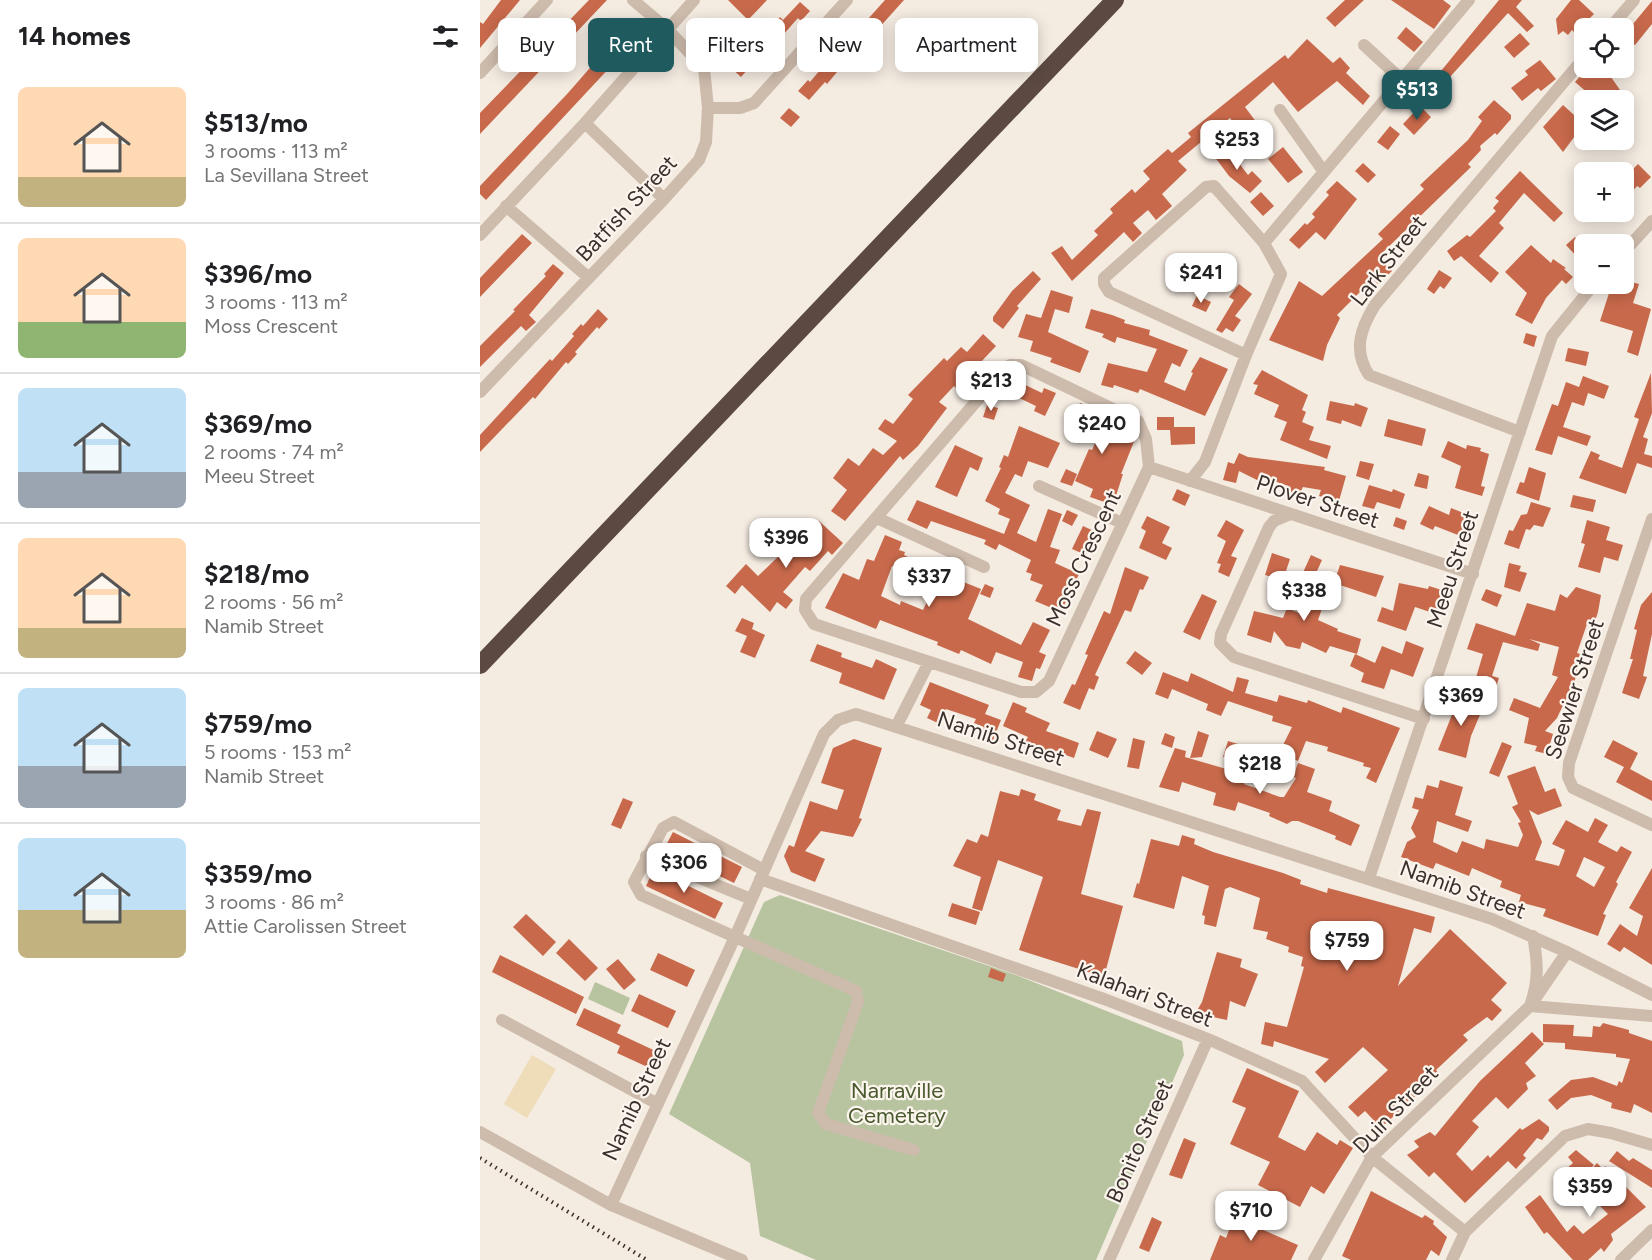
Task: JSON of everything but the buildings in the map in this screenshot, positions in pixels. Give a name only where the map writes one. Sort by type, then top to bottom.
[{"type":"highway","points":[[480,652],[1105,0]]},
{"type":"highway","points":[[480,665],[1115,0]]},
{"type":"street","points":[[480,73],[547,0]]},
{"type":"street","name":"Batfish Street","points":[[633,0],[654,18]]},
{"type":"street","points":[[674,20],[694,0]]},
{"type":"street","points":[[708,108],[740,108],[754,103],[848,0]]},
{"type":"street","points":[[1619,18],[1634,0]]},
{"type":"street","points":[[1264,243],[1402,81],[1466,1]]},
{"type":"street","name":"Batfish Street","points":[[480,392],[699,160],[706,142],[708,108],[704,68],[674,36]]},
{"type":"street","points":[[1364,45],[1402,81]]},
{"type":"street","name":"Lark Street","points":[[1520,432],[1369,375],[1358,352],[1364,323],[1375,305],[1574,70]]},
{"type":"street","points":[[480,236],[585,123],[628,72]]},
{"type":"street","points":[[1280,110],[1324,172]]},
{"type":"street","points":[[585,123],[664,199]]},
{"type":"street","points":[[1190,481],[1205,462],[1281,274],[1264,243],[1214,186],[1206,187],[1104,278],[1104,284],[1109,292],[1246,356]]},
{"type":"street","points":[[506,206],[589,278]]},
{"type":"street","points":[[1634,241],[1652,221]]},
{"type":"street","name":"Meeu Street","points":[[1369,878],[1473,574],[1551,336],[1586,294]]},
{"type":"street","name":"Moss Crescent","points":[[1010,365],[1021,365],[1138,421],[1146,439],[1149,467],[1048,681],[1036,692],[1021,692],[814,624],[805,610],[806,599],[1010,365]]},
{"type":"street","name":"Plover Street","points":[[1149,467],[1473,574]]},
{"type":"street","points":[[1040,486],[1122,523]]},
{"type":"street","points":[[1288,514],[1274,521],[1269,527],[1221,634],[1220,643],[1234,657],[1424,719]]},
{"type":"street","points":[[877,518],[984,567]]},
{"type":"street","name":"Seewier Street","points":[[1652,519],[1569,763],[1568,777],[1573,788],[1652,825]]},
{"type":"street","points":[[896,726],[929,662]]},
{"type":"street","name":"Namib Street","points":[[611,1205],[735,937],[824,734],[838,720],[856,714],[1492,919],[1567,952],[1652,995]]},
{"type":"street","name":"Kalahari Street","points":[[646,856],[663,828],[674,822],[762,875],[1104,999],[1208,1040],[1302,1081],[1372,1157],[1465,1232]]},
{"type":"street","points":[[751,899],[646,856],[634,882],[641,895],[856,991],[858,1002],[818,1113],[826,1124],[914,1150]]},
{"type":"street","points":[[1533,936],[1538,974],[1530,1006],[1652,1016]]},
{"type":"street","name":"Duin Street","points":[[1314,1260],[1372,1157],[1530,1006],[1567,952]]},
{"type":"street","points":[[502,1020],[658,1104]]},
{"type":"street","name":"Bonito Street","points":[[1109,1260],[1208,1040]]},
{"type":"street","points":[[1452,1260],[1465,1232],[1565,1136],[1588,1129],[1611,1132],[1652,1145]]},
{"type":"street","points":[[480,1132],[611,1205],[742,1260]]},
{"type":"street","points":[[1621,1260],[1652,1230]]},
{"type":"green space","name":"Narraville Cemetery","points":[[780,895],[1016,975],[1182,1041],[1184,1055],[1096,1260],[816,1260],[760,1236],[750,1163],[669,1114],[764,902]]},
{"type":"green space","points":[[595,982],[630,998],[623,1015],[588,999]]},
{"type":"sand","points":[[532,1055],[556,1069],[527,1118],[504,1104]]},
{"type":"railway","points":[[480,1158],[647,1260]]}]
